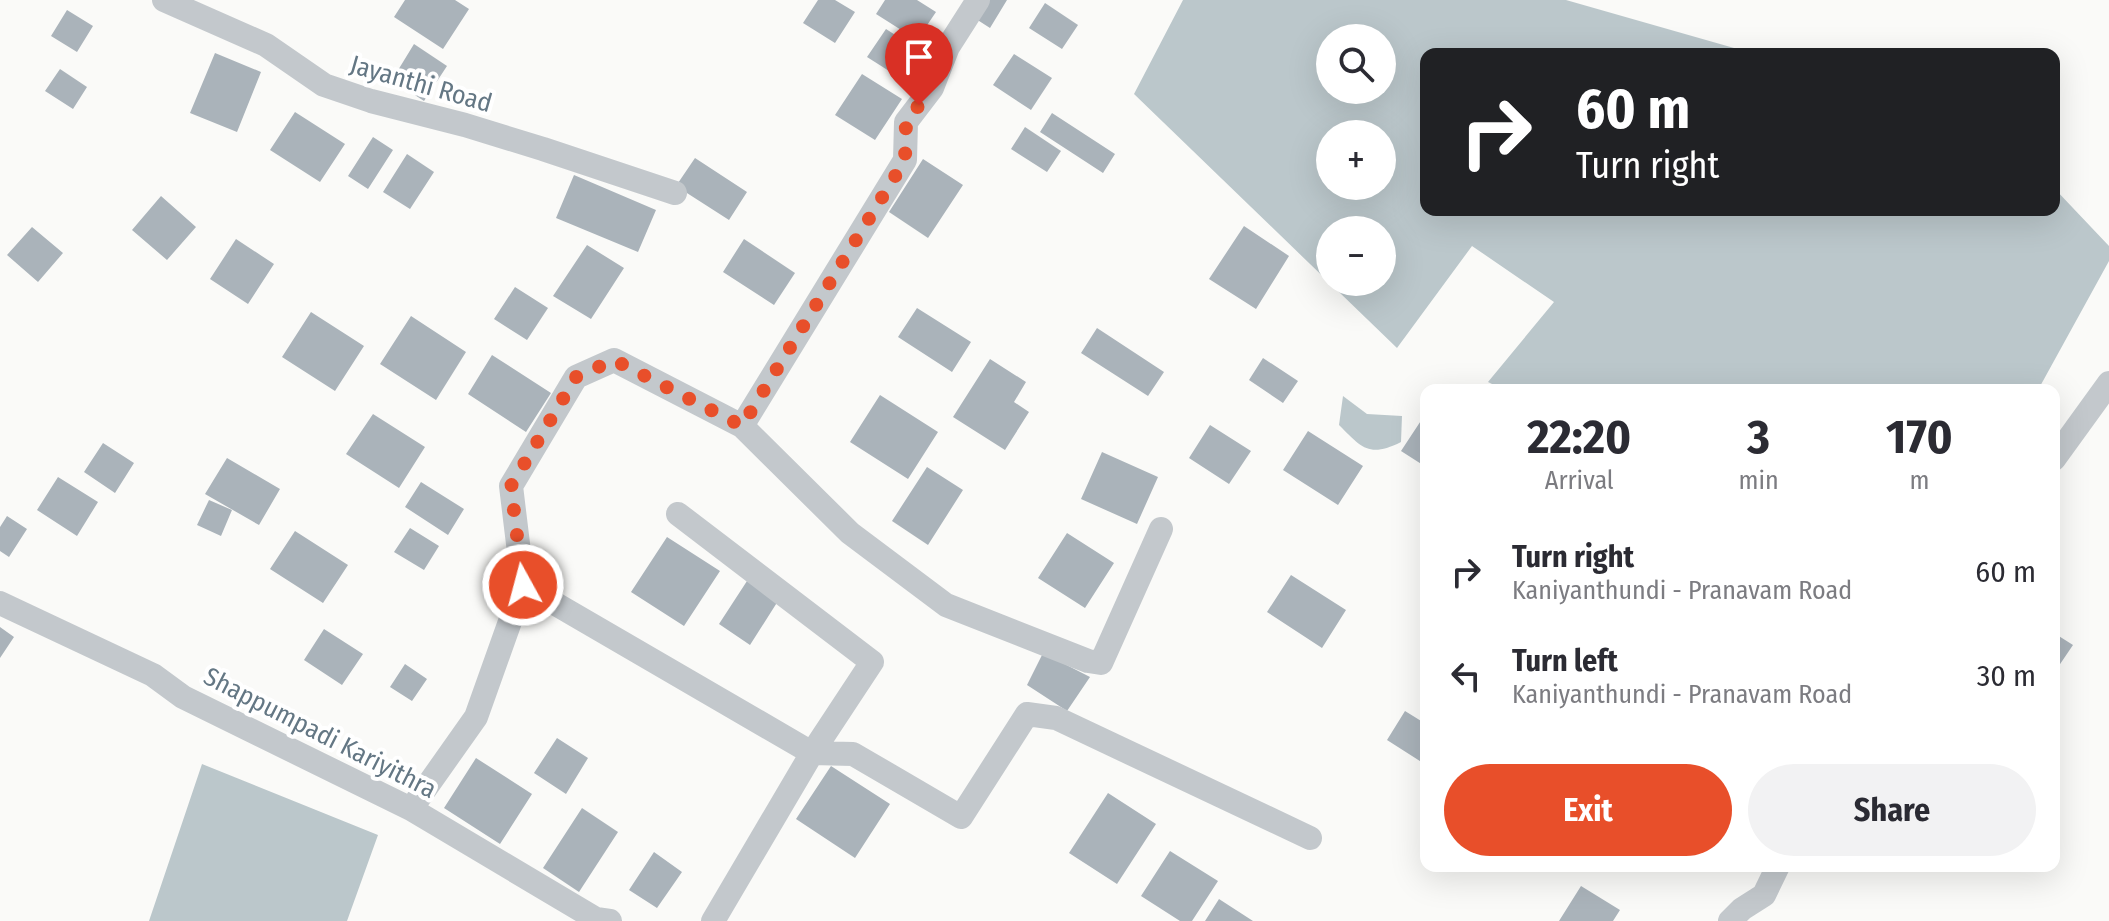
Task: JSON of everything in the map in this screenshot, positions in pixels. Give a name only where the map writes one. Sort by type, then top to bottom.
[{"type":"street","name":"Jayanthi Road","points":[[164,0],[266,45],[324,85],[543,149],[675,193]]},
{"type":"street","points":[[742,426],[905,160],[906,122],[932,88],[948,47],[978,0]]},
{"type":"street","points":[[411,809],[476,717],[523,585],[511,486],[576,377],[614,360],[742,426],[850,533],[946,605],[1088,661],[1101,663],[1161,529]]},
{"type":"street","points":[[2060,451],[2109,383]]},
{"type":"street","points":[[678,514],[872,662],[812,753],[713,921]]},
{"type":"street","points":[[523,585],[812,753],[853,754],[961,817],[1027,714],[1056,718],[1310,838]]},
{"type":"street","name":"Shappumpadi Kariyithra","points":[[0,603],[153,675],[183,697],[411,809],[596,919],[610,921]]},
{"type":"street","points":[[1730,921],[1764,895],[1775,872]]},
{"type":"shaded area","points":[[1183,0],[1566,0],[1734,48],[1420,48],[1420,216],[2060,216],[2060,194],[2109,246],[2109,261],[2041,384],[1492,384],[1488,382],[1554,302],[1472,246],[1397,348],[1343,296],[1396,296],[1396,216],[1316,216],[1316,270],[1134,94]]},
{"type":"shaded area","points":[[1343,396],[1367,414],[1402,416],[1401,442],[1373,450],[1360,445],[1339,425]]},
{"type":"shaded area","points":[[202,764],[378,835],[347,921],[149,921]]},
{"type":"building","points":[[405,0],[455,0],[469,9],[443,49],[394,17]]},
{"type":"building","points":[[818,0],[835,0],[855,12],[835,43],[803,23]]},
{"type":"building","points":[[885,0],[917,0],[936,12],[917,40],[876,14]]},
{"type":"building","points":[[988,0],[1007,0],[990,28],[976,19]]},
{"type":"building","points":[[1045,3],[1078,25],[1062,49],[1029,28]]},
{"type":"building","points":[[67,10],[93,26],[77,52],[51,36]]},
{"type":"building","points":[[886,29],[937,62],[919,90],[867,57]]},
{"type":"building","points":[[414,44],[447,66],[424,101],[392,80]]},
{"type":"building","points":[[215,53],[261,72],[237,132],[190,113]]},
{"type":"building","points":[[1014,54],[1052,78],[1031,110],[993,85]]},
{"type":"building","points":[[60,69],[87,87],[73,109],[45,91]]},
{"type":"building","points":[[862,74],[902,99],[875,140],[835,115]]},
{"type":"building","points":[[295,112],[345,144],[320,182],[270,150]]},
{"type":"building","points":[[1052,113],[1115,154],[1103,173],[1040,132]]},
{"type":"building","points":[[1025,127],[1061,151],[1047,172],[1011,149]]},
{"type":"building","points":[[373,137],[393,150],[368,189],[348,176]]},
{"type":"building","points":[[407,154],[434,172],[410,209],[383,192]]},
{"type":"building","points":[[695,158],[747,192],[729,220],[676,186]]},
{"type":"building","points":[[923,159],[963,185],[928,238],[889,212]]},
{"type":"building","points":[[574,175],[656,210],[638,252],[556,218]]},
{"type":"building","points":[[161,196],[196,227],[167,260],[132,230]]},
{"type":"building","points":[[1244,226],[1289,256],[1256,309],[1209,279]]},
{"type":"building","points":[[32,227],[63,253],[38,282],[7,255]]},
{"type":"building","points":[[236,239],[274,264],[248,304],[210,279]]},
{"type":"building","points":[[744,239],[795,273],[774,305],[723,272]]},
{"type":"building","points":[[587,245],[624,268],[591,319],[553,296]]},
{"type":"building","points":[[515,287],[548,308],[527,340],[494,319]]},
{"type":"building","points":[[917,308],[971,342],[952,372],[898,337]]},
{"type":"building","points":[[311,312],[364,346],[335,391],[282,357]]},
{"type":"building","points":[[411,316],[466,352],[436,400],[380,364]]},
{"type":"building","points":[[1097,328],[1164,372],[1148,396],[1081,353]]},
{"type":"building","points":[[492,355],[551,393],[526,432],[468,394]]},
{"type":"building","points":[[1263,358],[1298,381],[1283,403],[1249,380]]},
{"type":"building","points":[[990,359],[1026,382],[1014,402],[1029,412],[1005,450],[953,417]]},
{"type":"building","points":[[880,395],[938,432],[908,479],[850,442]]},
{"type":"building","points":[[373,414],[425,447],[399,488],[346,454]]},
{"type":"building","points":[[1420,422],[1420,463],[1401,451]]},
{"type":"building","points":[[1210,425],[1251,451],[1229,484],[1189,458]]},
{"type":"building","points":[[1308,431],[1363,466],[1338,505],[1283,470]]},
{"type":"building","points":[[103,443],[134,463],[115,493],[84,472]]},
{"type":"building","points":[[1102,452],[1158,477],[1137,524],[1081,499]]},
{"type":"building","points":[[227,458],[280,489],[259,525],[205,494]]},
{"type":"building","points":[[927,467],[963,490],[928,545],[892,521]]},
{"type":"building","points":[[58,477],[98,502],[77,536],[37,510]]},
{"type":"building","points":[[421,482],[464,509],[448,535],[405,507]]},
{"type":"building","points":[[209,500],[232,510],[221,536],[197,525]]},
{"type":"building","points":[[7,516],[27,529],[9,557],[0,551],[0,527]]},
{"type":"building","points":[[410,528],[439,546],[424,570],[394,552]]},
{"type":"building","points":[[295,531],[348,565],[323,603],[270,569]]},
{"type":"building","points":[[1067,533],[1114,563],[1085,608],[1038,578]]},
{"type":"building","points":[[667,537],[720,571],[684,626],[631,592]]},
{"type":"building","points":[[1291,575],[1346,610],[1322,648],[1267,612]]},
{"type":"building","points":[[747,581],[778,601],[750,645],[719,624]]},
{"type":"building","points":[[0,627],[14,637],[0,658]]},
{"type":"building","points":[[324,629],[363,654],[342,685],[304,660]]},
{"type":"building","points":[[2060,637],[2073,645],[2060,664]]},
{"type":"building","points":[[1043,653],[1090,677],[1067,711],[1027,685]]},
{"type":"building","points":[[405,664],[427,679],[412,701],[390,687]]},
{"type":"building","points":[[1405,711],[1420,720],[1420,761],[1387,740]]},
{"type":"building","points":[[557,738],[588,758],[566,794],[534,773]]},
{"type":"building","points":[[476,758],[532,794],[500,844],[444,808]]},
{"type":"building","points":[[831,766],[890,804],[855,858],[796,819]]},
{"type":"building","points":[[1108,793],[1156,824],[1117,884],[1069,853]]},
{"type":"building","points":[[582,808],[618,832],[579,892],[543,868]]},
{"type":"building","points":[[1170,851],[1218,881],[1192,921],[1180,921],[1141,896]]},
{"type":"building","points":[[654,852],[682,872],[657,908],[629,890]]},
{"type":"building","points":[[1581,886],[1620,910],[1613,921],[1559,921]]},
{"type":"building","points":[[1219,899],[1253,921],[1205,921]]},
{"type":"route","points":[[523,585],[511,486],[576,377],[614,360],[742,426],[905,160],[906,122],[919,105]]}]
